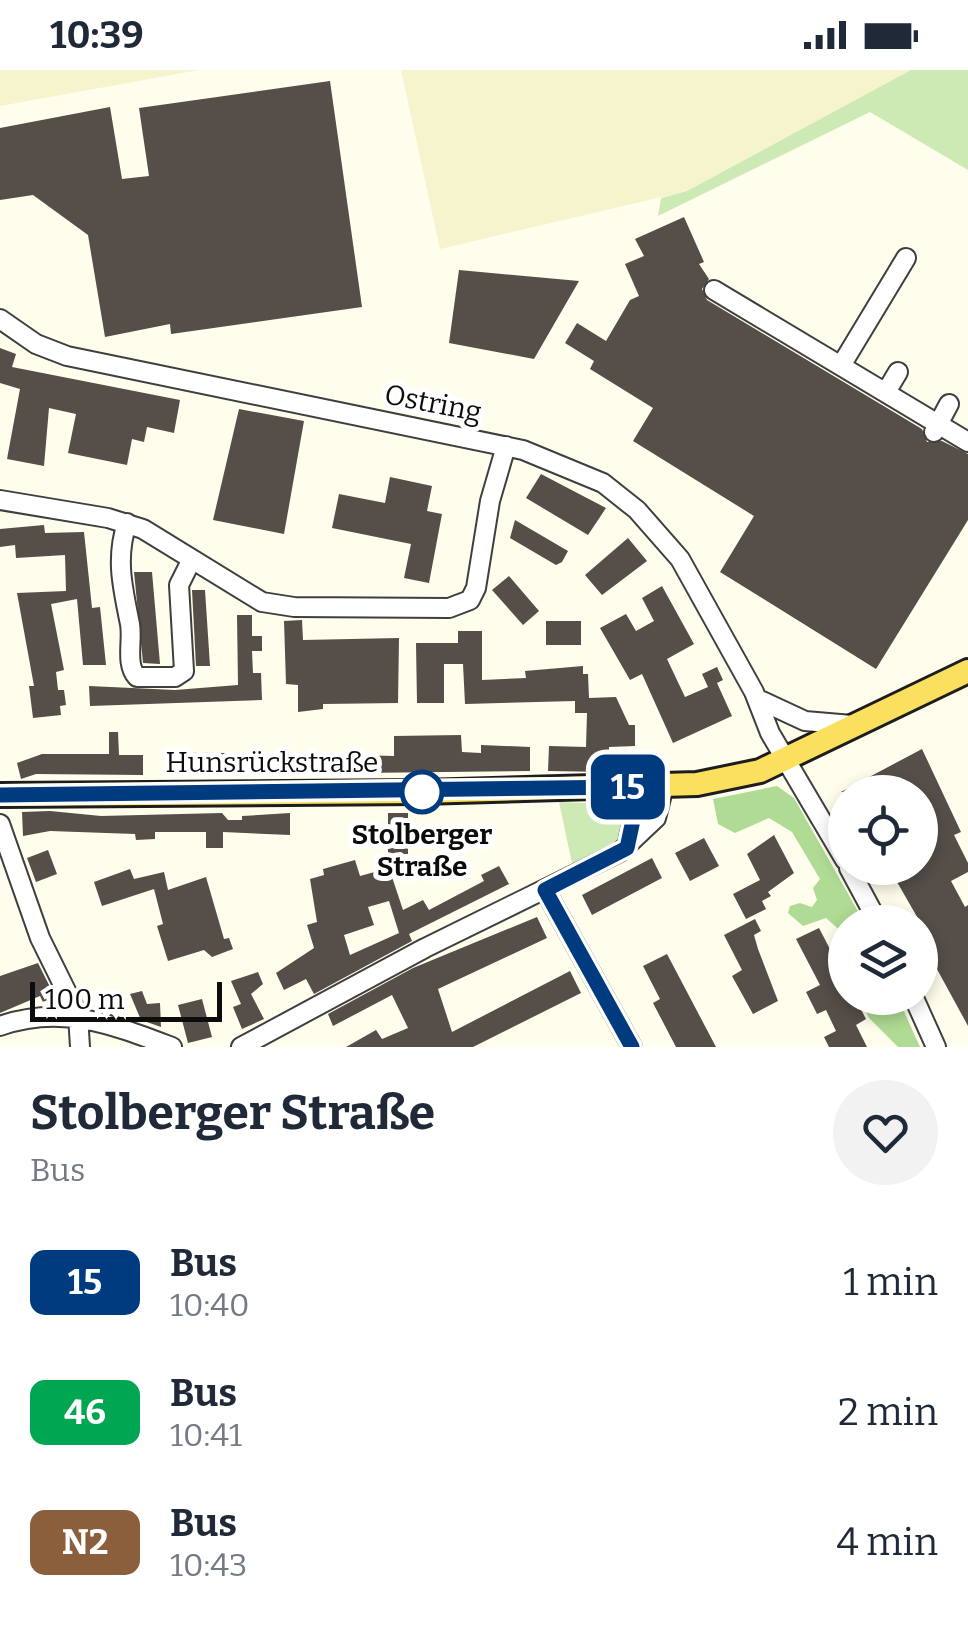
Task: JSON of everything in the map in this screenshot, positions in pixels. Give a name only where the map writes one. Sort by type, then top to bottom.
[{"type":"main road","points":[[664,786],[729,778],[788,759],[968,671]]},
{"type":"main road","name":"Hunsrückstraße","points":[[0,795],[664,786]]},
{"type":"street","points":[[842,364],[906,258]]},
{"type":"street","points":[[714,290],[793,332],[936,428],[968,442]]},
{"type":"street","name":"Ostring","points":[[0,319],[36,344],[67,356],[506,446],[584,473],[620,496],[653,525],[691,577],[784,738],[788,759],[828,830]]},
{"type":"street","points":[[886,392],[898,372]]},
{"type":"street","points":[[936,428],[949,404]]},
{"type":"street","points":[[0,500],[127,523],[250,598],[274,604],[458,606],[470,600],[476,588],[490,501],[506,446]]},
{"type":"street","points":[[127,523],[120,547],[122,601],[130,625],[131,669],[137,677],[175,678],[184,671],[178,585],[192,560]]},
{"type":"street","points":[[758,696],[805,721],[859,725]]},
{"type":"street","points":[[240,1047],[425,948],[627,848],[656,818],[664,786]]},
{"type":"street","points":[[627,848],[635,811],[633,787]]},
{"type":"street","points":[[0,824],[40,938],[78,1015],[80,1047]]},
{"type":"street","points":[[545,890],[632,1047]]},
{"type":"street","points":[[0,1026],[35,1017],[78,1015],[172,1047]]},
{"type":"street","points":[[922,1015],[936,1047]]},
{"type":"green space","points":[[0,70],[199,70],[0,106]]},
{"type":"green space","points":[[401,70],[911,70],[687,191],[440,249]]},
{"type":"green space","points":[[911,70],[968,70],[968,170],[870,112],[658,216],[661,198],[687,191]]},
{"type":"green space","points":[[777,786],[794,798],[828,858],[828,885],[843,885],[854,905],[828,905],[828,920],[803,926],[788,913],[790,906],[800,903],[812,907],[817,900],[813,888],[820,879],[792,832],[769,818],[735,833],[718,824],[713,799]]},
{"type":"green space","points":[[559,802],[613,804],[625,822],[622,832],[606,851],[573,868]]},
{"type":"green space","points":[[868,1015],[906,1015],[920,1047],[898,1047]]},
{"type":"building","points":[[330,81],[362,307],[171,334],[170,324],[105,337],[88,235],[33,195],[0,200],[0,128],[110,107],[122,179],[149,176],[139,108]]},
{"type":"building","points":[[684,217],[704,262],[699,264],[709,279],[702,289],[707,300],[922,429],[927,442],[942,441],[968,454],[968,520],[876,669],[720,572],[754,516],[633,441],[653,408],[590,369],[594,361],[565,343],[577,323],[606,341],[630,300],[639,296],[625,264],[644,256],[635,239]]},
{"type":"building","points":[[459,270],[579,281],[534,359],[449,343]]},
{"type":"building","points":[[0,348],[16,354],[12,367],[180,400],[174,433],[147,427],[144,442],[132,439],[127,465],[68,453],[76,414],[49,408],[44,466],[7,459],[20,389],[0,383]]},
{"type":"building","points":[[239,409],[304,421],[284,534],[213,520]]},
{"type":"building","points":[[541,474],[606,508],[588,535],[526,498]]},
{"type":"building","points":[[390,477],[432,486],[427,511],[442,514],[429,583],[404,578],[411,544],[332,528],[339,494],[385,503]]},
{"type":"building","points":[[515,520],[568,551],[562,562],[556,565],[510,538]]},
{"type":"building","points":[[44,525],[45,533],[84,532],[92,608],[100,607],[106,665],[83,665],[77,599],[51,604],[64,670],[56,672],[58,690],[64,690],[66,705],[60,706],[61,715],[33,718],[29,686],[34,686],[17,593],[66,591],[65,555],[16,558],[15,545],[0,547],[0,529]]},
{"type":"building","points":[[628,538],[647,561],[602,595],[585,575]]},
{"type":"building","points":[[134,572],[152,572],[160,664],[143,663]]},
{"type":"building","points":[[509,576],[539,611],[523,625],[492,590]]},
{"type":"building","points":[[662,586],[694,644],[667,659],[685,697],[708,687],[702,674],[717,667],[723,680],[717,683],[732,716],[673,743],[642,674],[630,680],[600,628],[626,614],[636,631],[654,621],[642,598]]},
{"type":"building","points":[[192,590],[205,590],[210,666],[196,666]]},
{"type":"building","points":[[237,615],[252,615],[252,636],[262,636],[262,651],[252,651],[253,673],[261,673],[262,700],[90,706],[89,686],[175,690],[238,685]]},
{"type":"building","points":[[302,620],[303,640],[399,638],[398,703],[323,704],[323,709],[298,712],[298,685],[286,684],[284,621]]},
{"type":"building","points":[[546,621],[581,621],[581,645],[546,645]]},
{"type":"building","points":[[458,631],[482,631],[482,680],[526,678],[525,671],[583,666],[583,674],[588,674],[589,698],[616,697],[629,725],[635,725],[635,746],[609,747],[609,772],[548,771],[549,746],[586,747],[587,713],[575,713],[575,701],[465,704],[463,664],[444,664],[444,703],[417,703],[416,643],[458,643]]},
{"type":"building","points":[[109,732],[118,732],[119,755],[143,755],[143,775],[36,774],[21,779],[17,763],[42,754],[109,754]]},
{"type":"building","points":[[461,735],[462,752],[481,753],[481,745],[530,747],[530,771],[356,773],[356,755],[394,756],[394,736]]},
{"type":"building","points":[[922,749],[934,775],[873,775]]},
{"type":"building","points":[[167,752],[226,753],[227,775],[167,774]]},
{"type":"building","points":[[287,752],[338,758],[337,773],[282,769],[265,771],[264,775],[244,774],[245,755],[287,757]]},
{"type":"building","points":[[938,783],[961,832],[954,835],[968,863],[968,872],[951,881],[965,907],[968,905],[968,1026],[938,971],[938,905],[910,905],[899,885],[938,885]]},
{"type":"building","points":[[22,812],[101,816],[222,813],[228,820],[290,813],[290,835],[223,832],[223,848],[206,848],[206,832],[155,832],[155,839],[136,840],[135,834],[50,831],[23,836]]},
{"type":"building","points":[[388,813],[408,813],[408,854],[388,854]]},
{"type":"building","points":[[774,835],[794,873],[768,892],[771,896],[762,901],[766,909],[746,919],[733,894],[760,880],[747,854]]},
{"type":"building","points":[[704,838],[719,866],[690,881],[675,853]]},
{"type":"building","points":[[48,850],[57,874],[36,882],[27,858]]},
{"type":"building","points":[[652,858],[662,878],[592,915],[582,895]]},
{"type":"building","points":[[355,860],[360,876],[389,868],[403,910],[423,900],[429,910],[484,881],[481,875],[499,866],[509,884],[409,934],[412,941],[314,994],[306,979],[284,990],[276,973],[314,948],[307,925],[317,922],[310,879],[324,875],[323,869]],"holes":[[[389,901],[399,933],[350,955],[344,935],[374,925],[368,907]]]},
{"type":"building","points":[[130,869],[134,879],[164,872],[168,890],[206,877],[224,939],[229,938],[233,949],[212,957],[204,950],[168,961],[157,926],[163,924],[154,889],[102,906],[94,882]]},
{"type":"building","points":[[537,917],[547,938],[438,989],[452,1032],[570,971],[581,993],[473,1047],[346,1047],[376,1030],[382,1039],[408,1028],[392,995],[333,1026],[328,1014],[413,968]]},
{"type":"building","points":[[755,919],[761,931],[754,935],[778,1001],[753,1014],[732,976],[742,970],[724,935]]},
{"type":"building","points":[[819,928],[828,945],[828,1014],[826,1010],[817,1014],[806,992],[820,985],[796,939]]},
{"type":"building","points":[[667,954],[716,1047],[676,1047],[653,1003],[660,999],[643,966]]},
{"type":"building","points":[[38,963],[55,997],[43,1002],[40,996],[0,1013],[0,976]]},
{"type":"building","points":[[258,972],[263,984],[251,994],[264,1019],[242,1029],[233,1007],[241,1004],[231,981]]},
{"type":"building","points":[[142,991],[147,1004],[160,1003],[161,1027],[141,1020],[130,994]]},
{"type":"building","points":[[202,999],[212,1037],[188,1043],[178,1005]]},
{"type":"building","points":[[828,1015],[864,1015],[866,1019],[856,1025],[867,1047],[829,1047],[824,1037],[836,1031]]},
{"type":"bus line","name":"15","points":[[0,795],[633,787],[635,811],[627,848],[545,890],[632,1047]]},
{"type":"place","name":"Stolberger Straße","points":[[422,792]]}]
